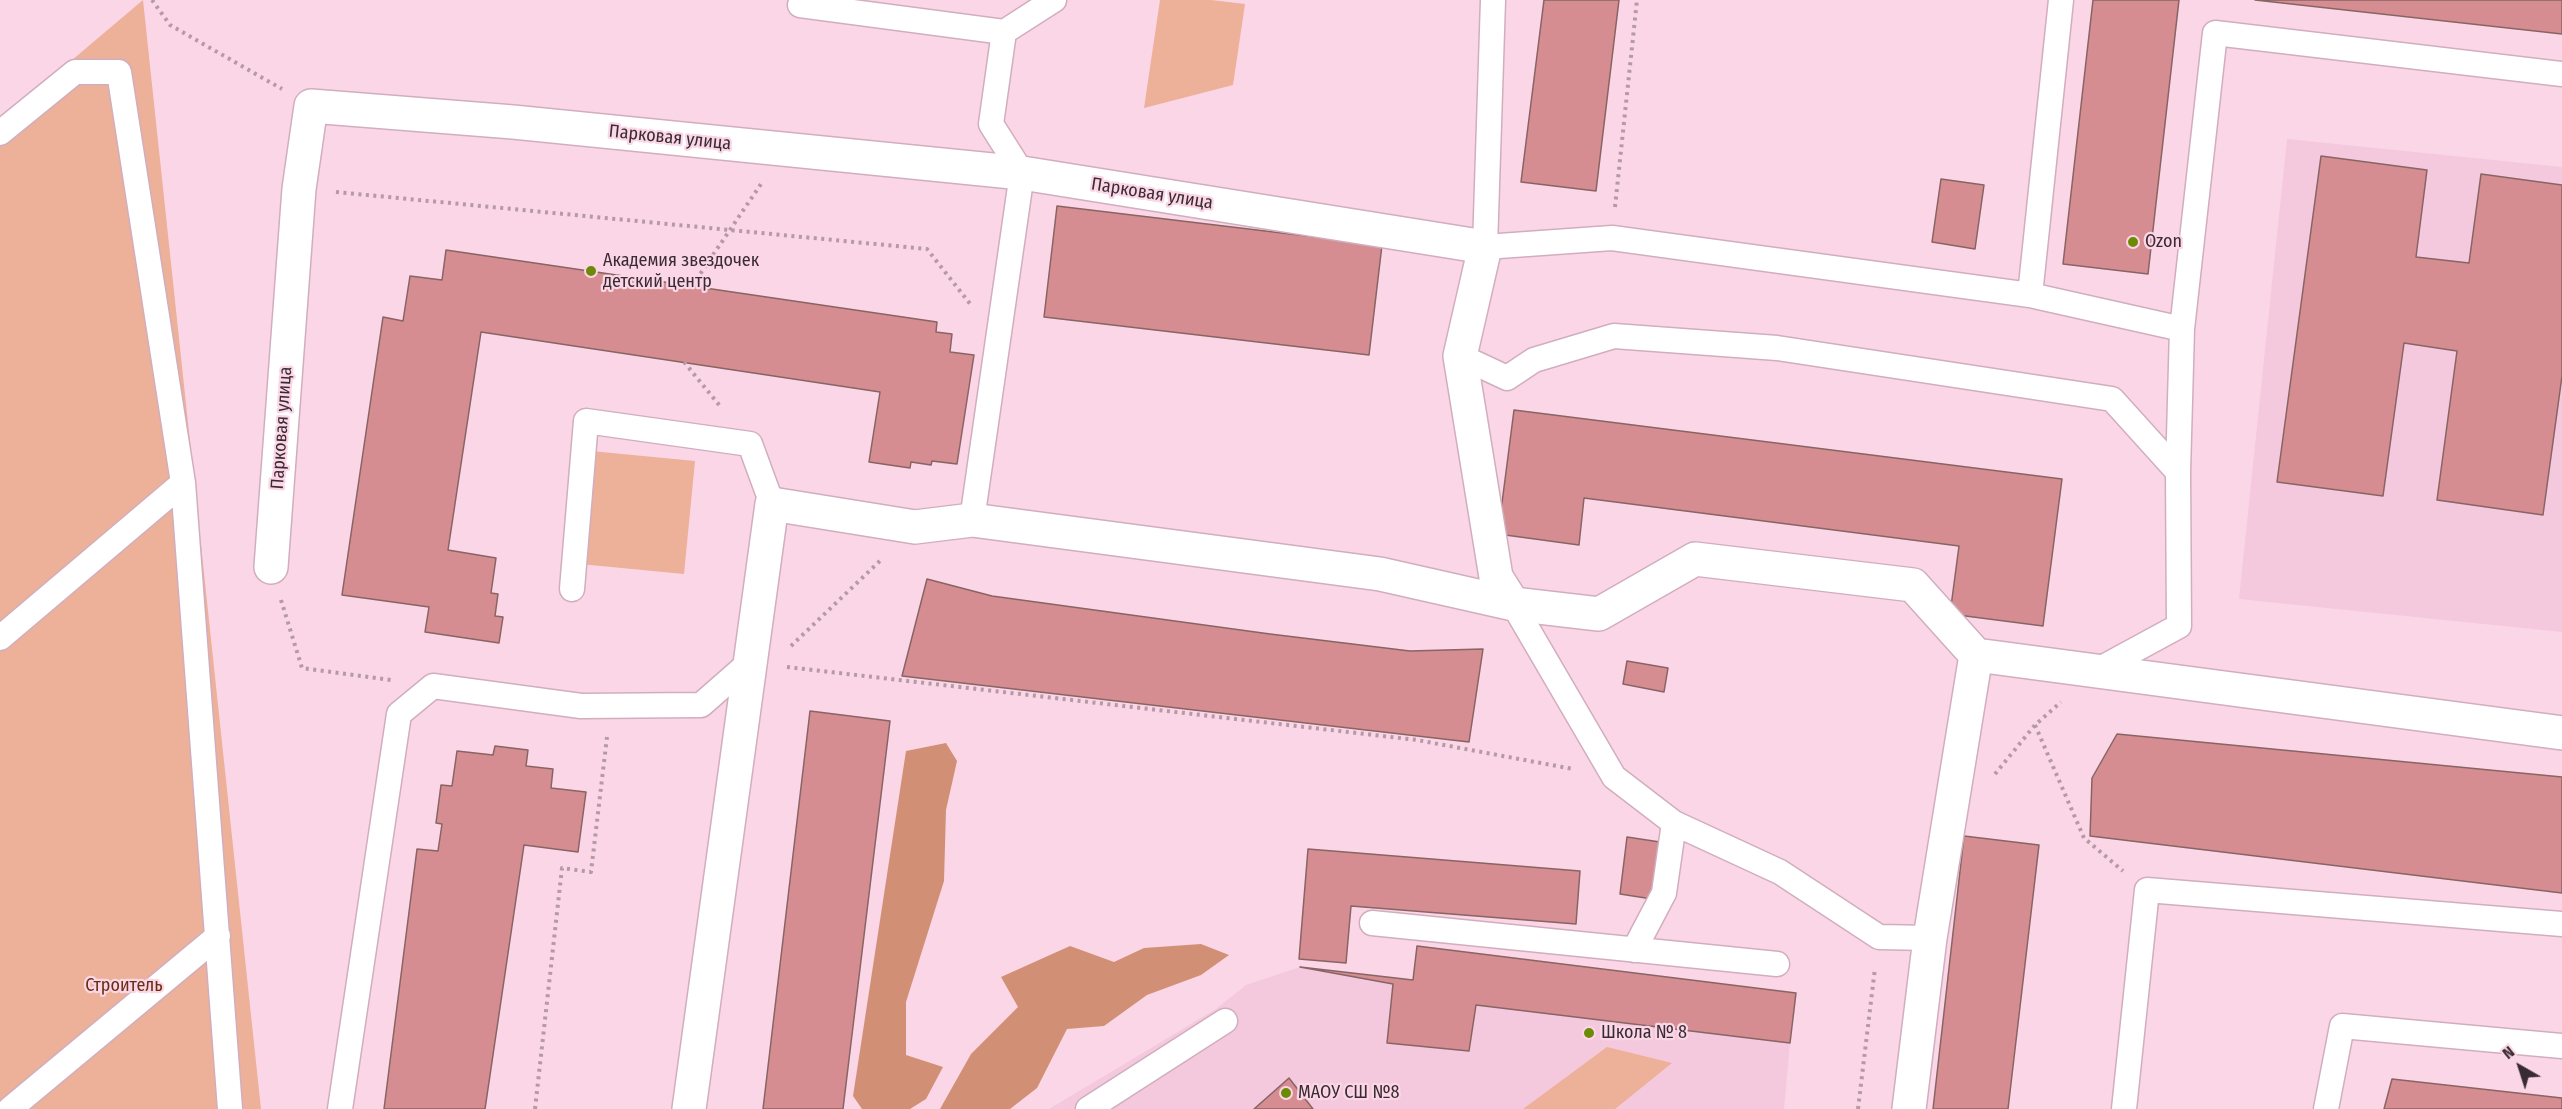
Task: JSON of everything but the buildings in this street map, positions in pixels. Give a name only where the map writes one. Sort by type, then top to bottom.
[{"type":"street","name":"Парковая улица","points":[[272,567],[299,189],[311,106],[513,122],[1022,173],[1485,247]]},
{"type":"street","points":[[1485,247],[1460,356],[1496,577],[1513,604]]},
{"type":"street","points":[[689,1109],[772,504],[915,527],[972,520],[1380,574],[1513,604],[1599,614],[1695,559],[1913,585],[1976,654],[2562,733]]},
{"type":"street","points":[[1909,1109],[1930,938],[1976,654]]},
{"type":"lane","points":[[800,5],[1004,32],[1054,0]]},
{"type":"lane","points":[[1492,0],[1485,247],[1612,238],[2030,295],[2182,329]]},
{"type":"lane","points":[[2030,295],[2061,0]]},
{"type":"lane","points":[[972,520],[1022,173],[991,124],[1004,32]]},
{"type":"lane","points":[[2096,670],[2179,626],[2178,472],[2182,329],[2215,33],[2562,74]]},
{"type":"lane","points":[[0,133],[75,72],[119,72],[183,483],[230,1109]]},
{"type":"lane","points":[[1460,356],[1507,378],[1534,360],[1614,336],[1777,348],[2112,399],[2178,472]]},
{"type":"lane","points":[[572,589],[586,421],[750,444],[772,504]]},
{"type":"lane","points":[[0,638],[183,483]]},
{"type":"lane","points":[[1513,604],[1614,777],[1674,823],[1780,872],[1879,937],[1930,938]]},
{"type":"lane","points":[[340,1109],[399,714],[433,686],[581,706],[701,705],[750,662]]},
{"type":"lane","points":[[1634,950],[1664,892],[1674,823]]},
{"type":"lane","points":[[2124,1109],[2147,890],[2562,924]]},
{"type":"lane","points":[[1372,923],[1777,964]]},
{"type":"lane","points":[[10,1109],[218,936]]},
{"type":"lane","points":[[1088,1109],[1225,1021]]},
{"type":"lane","points":[[2326,1109],[2342,1026],[2562,1047]]},
{"type":"path","points":[[152,0],[170,25],[311,106]]},
{"type":"path","points":[[1612,238],[1637,0]]},
{"type":"path","points":[[692,286],[784,150]]},
{"type":"path","points":[[684,362],[750,444]]},
{"type":"path","points":[[272,567],[302,668],[433,686]]},
{"type":"path","points":[[750,662],[1417,740],[1614,777]]},
{"type":"path","points":[[1993,776],[2035,725],[2096,670]]},
{"type":"path","points":[[535,1109],[562,868],[591,872],[611,706]]},
{"type":"path","points":[[2035,725],[2084,838],[2147,890]]},
{"type":"path","points":[[1858,1109],[1879,937]]},
{"type":"shaded area","points":[[2287,139],[2562,167],[2562,632],[2239,599]]},
{"type":"shaded area","points":[[946,743],[957,761],[946,810],[944,881],[906,1002],[906,1055],[943,1067],[926,1099],[910,1109],[862,1109],[853,1096],[906,751]]},
{"type":"shaded area","points":[[1201,944],[1229,955],[1201,975],[1147,995],[1104,1026],[1067,1029],[1037,1088],[1010,1109],[940,1109],[971,1054],[1018,1007],[1001,977],[1070,946],[1114,962],[1144,948]]},
{"type":"shaded area","name":"Школа № 8","points":[[1300,967],[1393,984],[1388,1043],[1469,1051],[1476,1005],[1790,1043],[1784,1109],[1049,1109],[1216,1009],[1246,985]]},
{"type":"green space","name":"Строитель","points":[[143,0],[261,1109],[0,1109],[0,121]]},
{"type":"green space","points":[[1160,0],[1211,0],[1245,4],[1233,85],[1144,108]]},
{"type":"green space","points":[[591,451],[695,461],[684,574],[580,564]]},
{"type":"green space","points":[[1607,1047],[1672,1063],[1615,1109],[1523,1109]]},
{"type":"place","name":"Ozon","points":[[2133,242]]},
{"type":"place","name":"Академия звездочек детский центр","points":[[591,271]]},
{"type":"place","name":"Школа № 8","points":[[1589,1033]]},
{"type":"place","name":"МАОУ СШ №8","points":[[1286,1093]]}]
